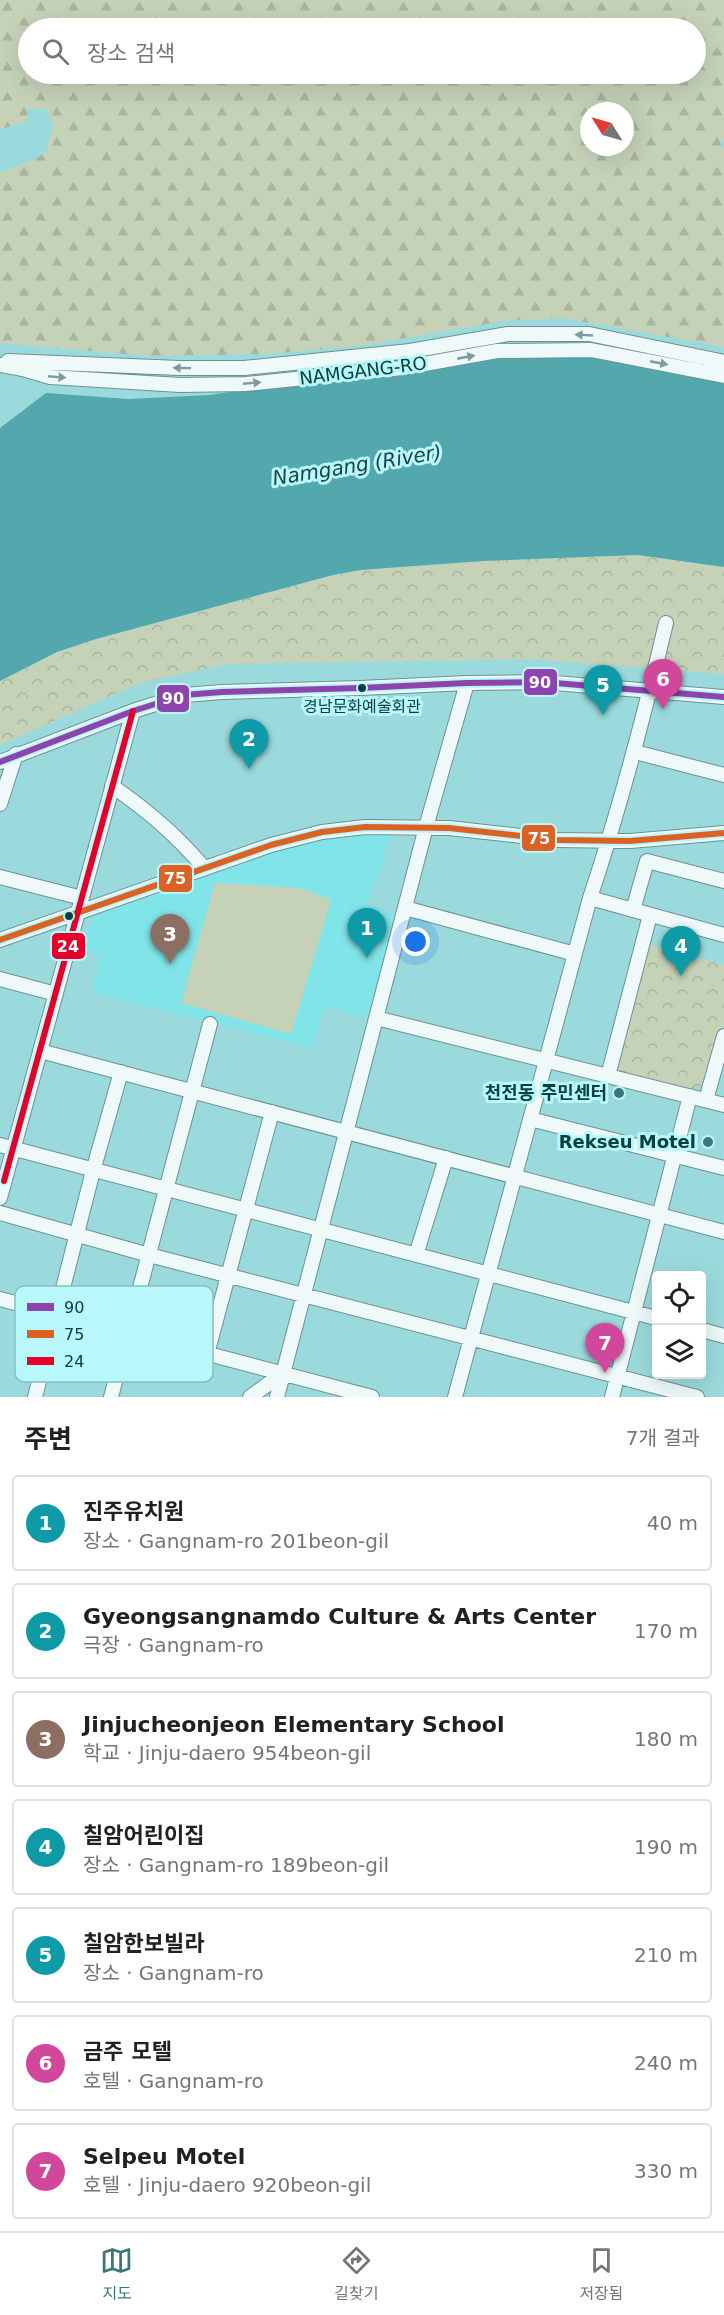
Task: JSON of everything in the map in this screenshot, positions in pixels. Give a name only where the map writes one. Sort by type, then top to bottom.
[{"type":"street","name":"NAMGANG-RO","points":[[0,363],[22,360],[180,368],[244,368],[410,351],[508,334],[589,334],[724,362]]},
{"type":"street","name":"NAMGANG-RO","points":[[0,363],[50,377],[180,385],[246,384],[402,368],[497,351],[591,350],[724,376]]},
{"type":"street","points":[[455,1397],[574,954],[635,752],[666,623]]},
{"type":"street","points":[[0,762],[133,711],[184,695],[543,682],[724,697]]},
{"type":"street","points":[[277,1397],[426,827],[466,683]]},
{"type":"street","points":[[0,1198],[7,1147],[40,1051],[133,711]]},
{"type":"street","points":[[635,752],[724,775]]},
{"type":"street","points":[[0,804],[16,754]]},
{"type":"street","points":[[112,786],[160,821],[204,868]]},
{"type":"street","points":[[0,940],[80,905],[204,868],[271,845],[321,832],[365,827],[426,827],[495,832],[557,840],[653,840],[723,830]]},
{"type":"street","points":[[633,910],[647,861],[724,881]]},
{"type":"street","points":[[0,877],[80,905]]},
{"type":"street","points":[[590,898],[724,934]]},
{"type":"street","points":[[405,908],[574,954]]},
{"type":"street","points":[[608,1076],[650,915]]},
{"type":"street","points":[[0,979],[56,994]]},
{"type":"street","points":[[376,1018],[724,1105]]},
{"type":"street","points":[[141,1286],[210,1024]]},
{"type":"street","points":[[706,1100],[724,1036]]},
{"type":"street","points":[[40,1051],[724,1232]]},
{"type":"street","points":[[64,1286],[121,1072]]},
{"type":"street","points":[[612,1397],[690,1096]]},
{"type":"street","points":[[213,1331],[272,1112]]},
{"type":"street","points":[[530,1119],[724,1168]]},
{"type":"street","points":[[7,1147],[652,1317]]},
{"type":"street","points":[[416,1255],[446,1158]]},
{"type":"street","points":[[0,1213],[149,1255],[696,1397]]},
{"type":"street","points":[[0,1299],[15,1303]]},
{"type":"street","points":[[706,1331],[724,1336]]},
{"type":"street","points":[[213,1356],[372,1397]]},
{"type":"street","points":[[250,1397],[282,1374]]},
{"type":"street","points":[[35,1397],[39,1382]]},
{"type":"street","points":[[111,1397],[115,1382]]},
{"type":"shaded area","points":[[391,832],[378,877],[366,903],[400,917],[371,1018],[325,1006],[312,1048],[92,992],[101,956],[82,951],[94,913],[269,852],[320,840]]},
{"type":"green space","points":[[0,0],[724,0],[724,138],[720,147],[724,148],[724,347],[563,318],[503,321],[366,345],[269,354],[149,356],[0,343],[0,173],[37,158],[47,151],[53,122],[46,109],[28,109],[26,122],[0,129]]},
{"type":"green space","points":[[638,555],[724,567],[724,674],[530,659],[228,664],[140,683],[0,745],[0,681],[57,652],[96,639],[333,575],[371,569],[447,562]]},
{"type":"green space","points":[[215,883],[300,888],[331,900],[291,1034],[181,1003]]},
{"type":"green space","points":[[648,944],[724,965],[724,1023],[708,1084],[684,1091],[611,1071]]},
{"type":"water","name":"Namgang (River)","points":[[558,346],[724,374],[724,567],[638,555],[483,561],[360,570],[333,575],[96,639],[57,652],[0,681],[0,428],[46,393],[128,399],[210,395],[372,370]]},
{"type":"transit line","name":"90","points":[[0,762],[133,711],[184,695],[543,682],[724,697]]},
{"type":"transit line","name":"24","points":[[4,1181],[133,711]]},
{"type":"transit line","name":"75","points":[[0,940],[271,845],[322,832],[365,827],[449,828],[557,840],[630,841],[724,833]]},
{"type":"place","name":"경남문화예술회관","points":[[362,688]]},
{"type":"place","name":"금주 모텔","points":[[663,709]]},
{"type":"place","name":"칠암한보빌라","points":[[603,715]]},
{"type":"place","name":"Gyeongsangnamdo Culture & Arts Center","points":[[249,769]]},
{"type":"place","name":"진주유치원","points":[[367,958]]},
{"type":"place","name":"Jinjucheonjeon Elementary School","points":[[170,964]]},
{"type":"place","name":"칠암어린이집","points":[[681,976]]},
{"type":"place","name":"천전동 주민센터","points":[[619,1093]]},
{"type":"place","name":"Rekseu Motel","points":[[708,1142]]},
{"type":"place","name":"Selpeu Motel","points":[[605,1373]]}]
